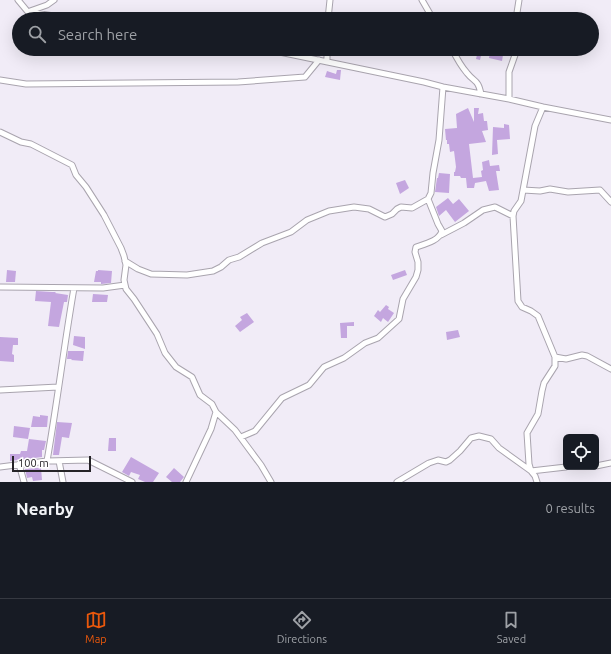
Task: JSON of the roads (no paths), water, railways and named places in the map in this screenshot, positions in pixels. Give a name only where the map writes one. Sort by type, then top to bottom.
[{"type":"street","points":[[18,0],[28,12],[54,0]]},
{"type":"street","points":[[329,12],[330,0]]},
{"type":"street","points":[[422,0],[429,12]]},
{"type":"street","points":[[517,12],[519,0]]},
{"type":"street","points":[[299,56],[443,87],[611,120]]},
{"type":"street","points":[[327,56],[327,62]]},
{"type":"street","points":[[456,56],[468,74],[476,80],[479,86],[480,94]]},
{"type":"street","points":[[509,99],[509,72],[515,56]]},
{"type":"street","points":[[0,80],[26,84],[238,82],[305,77],[319,60]]},
{"type":"street","points":[[125,261],[138,269],[151,274],[187,275],[212,271],[220,267],[228,260],[239,257],[262,243],[291,232],[307,220],[330,210],[354,207],[369,209],[385,217],[392,214],[397,209],[405,207],[412,208],[428,199],[431,193],[439,140],[443,87]]},
{"type":"street","points":[[531,470],[529,464],[527,433],[538,414],[544,383],[555,366],[555,357],[538,316],[531,310],[522,307],[518,301],[513,216],[514,211],[521,201],[534,126],[543,107]]},
{"type":"street","points":[[0,132],[22,142],[31,144],[72,165],[76,175],[86,187],[104,215],[121,248],[125,261],[125,285],[158,334],[165,353],[176,367],[192,377],[200,395],[212,404],[216,412],[241,437],[271,482]]},
{"type":"street","points":[[523,190],[540,191],[550,189],[568,192],[600,190],[611,202]]},
{"type":"street","points":[[428,199],[442,231],[441,235]]},
{"type":"street","points":[[241,437],[256,431],[282,398],[309,385],[324,367],[344,358],[365,343],[378,338],[400,319],[403,299],[418,270],[416,247],[429,242],[464,223],[483,210],[495,207],[513,216]]},
{"type":"street","points":[[0,287],[103,288],[125,285]]},
{"type":"street","points":[[47,461],[74,288]]},
{"type":"street","points":[[555,357],[566,359],[582,355],[587,356],[611,369]]},
{"type":"street","points":[[0,390],[58,388]]},
{"type":"street","points":[[186,482],[211,429],[216,412]]},
{"type":"street","points":[[397,482],[429,463],[438,460],[446,462],[450,460],[472,438],[476,436],[485,436],[491,439],[499,448],[531,470],[536,476],[537,482]]},
{"type":"street","points":[[0,467],[47,461],[88,460],[132,482]]},
{"type":"street","points":[[59,461],[63,482]]},
{"type":"street","points":[[599,465],[611,463]]},
{"type":"street","points":[[19,464],[24,482]]},
{"type":"street","points":[[531,470],[563,467]]}]
